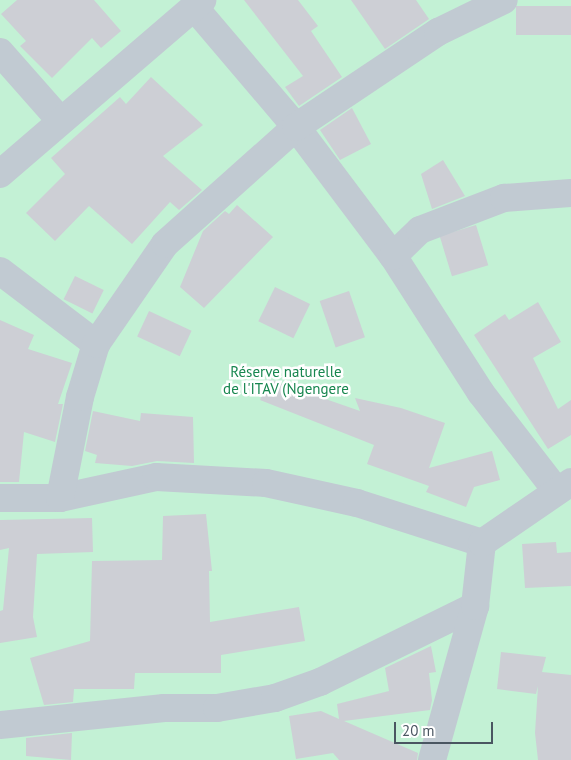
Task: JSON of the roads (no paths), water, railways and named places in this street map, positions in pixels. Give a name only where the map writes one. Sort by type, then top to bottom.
[{"type":"street","points":[[60,498],[80,396],[96,344],[165,244],[296,127],[438,32],[504,0]]},
{"type":"street","points":[[0,174],[60,120],[198,3],[296,127],[393,256],[481,393],[563,486],[482,543],[475,606],[432,760]]},
{"type":"street","points":[[0,52],[60,120]]},
{"type":"street","points":[[393,256],[420,230],[504,198],[571,193]]},
{"type":"street","points":[[0,271],[96,344]]},
{"type":"street","points":[[0,498],[60,498],[156,477],[266,483],[357,503],[482,543]]},
{"type":"street","points":[[0,725],[164,708],[217,708],[275,698],[320,682],[475,606]]},
{"type":"park label","name":"Réserve naturelle de l'ITAV (Ngengere","points":[[286,380]]}]
